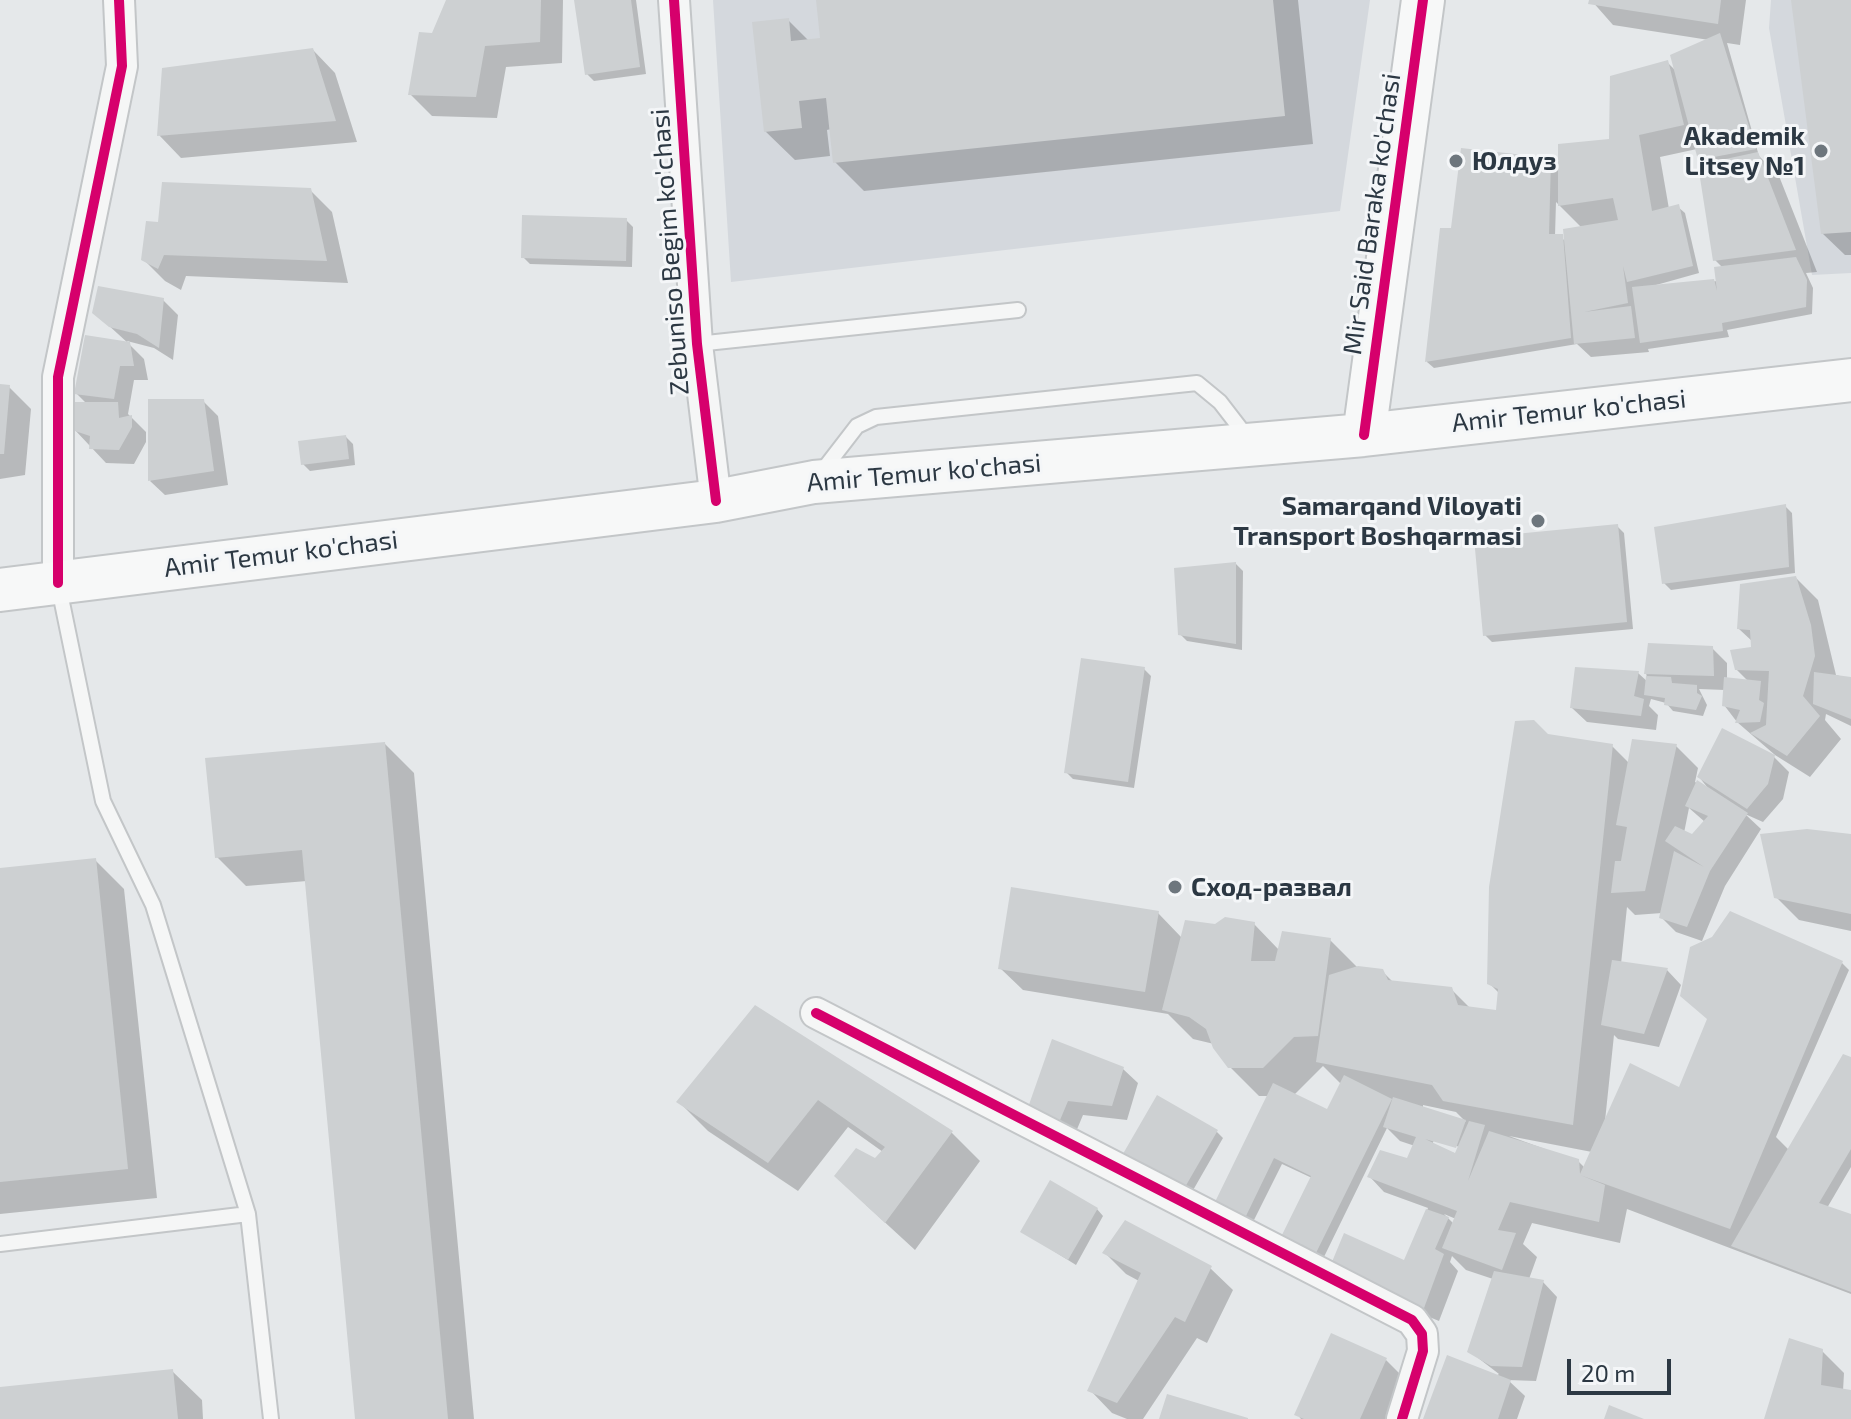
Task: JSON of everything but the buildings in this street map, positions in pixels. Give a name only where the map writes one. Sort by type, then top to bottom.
[{"type":"main road","name":"Mir Said Baraka ko'chasi","points":[[1364,435],[1423,0]]},
{"type":"main road","name":"Amir Temur ko'chasi","points":[[0,590],[716,501],[814,482],[1364,435],[1851,380]]},
{"type":"street","points":[[58,583],[58,377],[122,66],[119,0]]},
{"type":"street","name":"Zebuniso Begim ko'chasi","points":[[674,0],[697,344],[716,501]]},
{"type":"street","points":[[816,1013],[1412,1320],[1422,1334],[1423,1351],[1402,1419]]},
{"type":"lane","points":[[697,344],[1018,310]]},
{"type":"lane","points":[[814,482],[857,426],[876,417],[1197,383],[1220,402],[1252,444]]},
{"type":"lane","points":[[58,583],[103,801],[153,905],[248,1214],[271,1419]]},
{"type":"lane","points":[[0,1244],[248,1214]]},
{"type":"shaded area","points":[[713,0],[1370,0],[1340,211],[731,282]]},
{"type":"shaded area","name":"Akademik Litsey №1","points":[[1771,0],[1851,0],[1851,273],[1812,275],[1769,28]]},
{"type":"cycle path","points":[[58,583],[58,377],[122,66],[119,0]]},
{"type":"cycle path","points":[[674,0],[697,344],[716,501]]},
{"type":"cycle path","points":[[1364,435],[1423,0]]},
{"type":"cycle path","points":[[816,1013],[1412,1320],[1422,1334],[1423,1351],[1402,1419]]},
{"type":"place","name":"Akademik Litsey №1","points":[[1821,151]]},
{"type":"place","name":"Юлдуз","points":[[1456,161]]},
{"type":"place","name":"Samarqand Viloyati Transport Boshqarmasi","points":[[1538,521]]},
{"type":"place","name":"Сход-развал","points":[[1175,887]]}]
